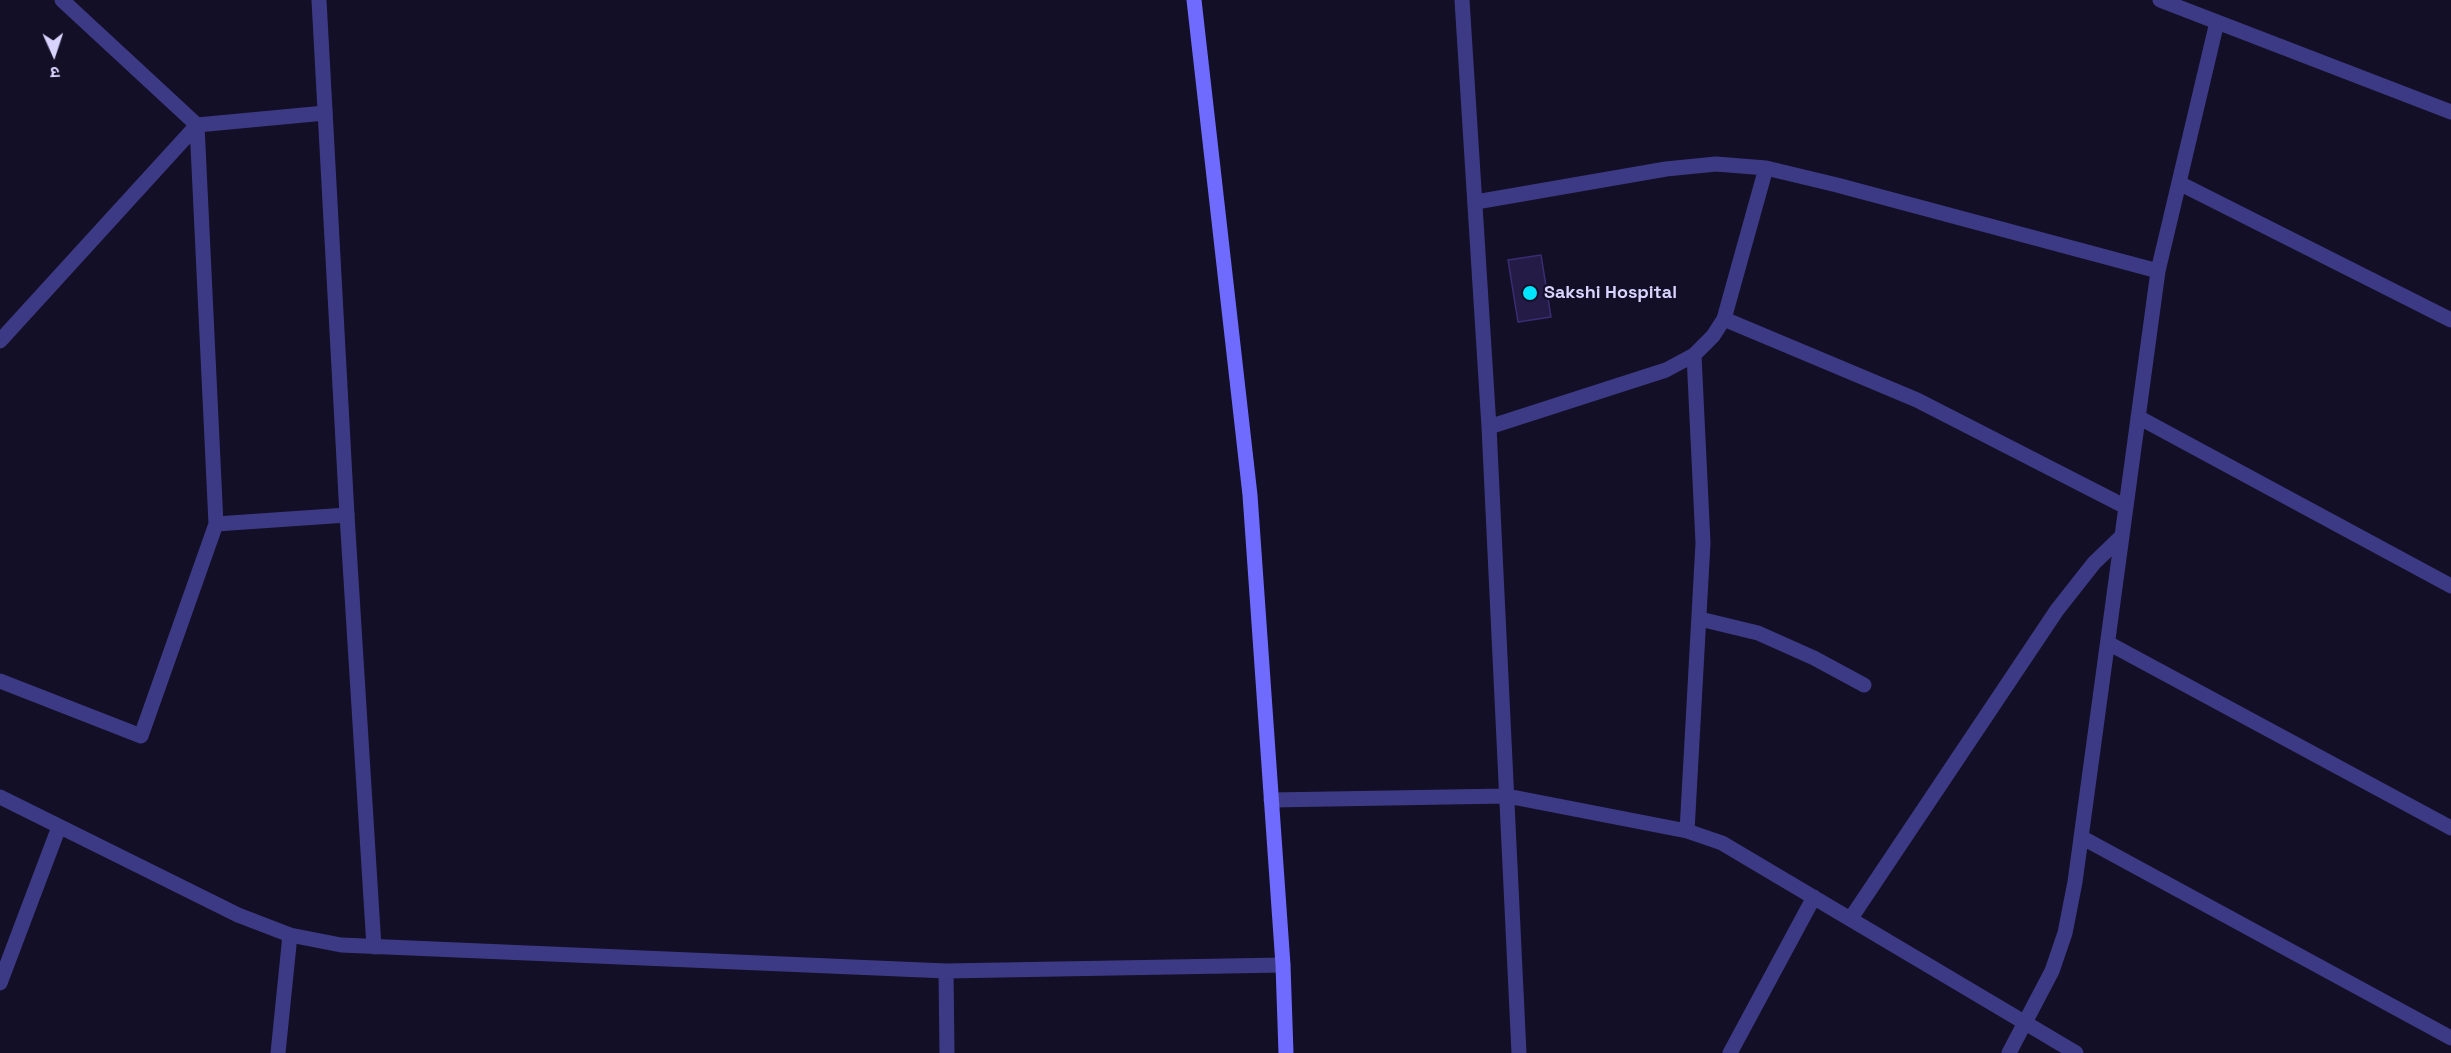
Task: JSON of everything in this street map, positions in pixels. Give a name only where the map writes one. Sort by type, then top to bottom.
[{"type":"street","points":[[0,681],[141,736],[216,524],[197,125],[62,0]]},
{"type":"street","points":[[319,0],[347,514],[374,947]]},
{"type":"street","points":[[1194,0],[1250,495],[1283,965],[1286,1053]]},
{"type":"street","points":[[1462,0],[1489,427],[1520,1053]]},
{"type":"street","points":[[2160,0],[2451,112]]},
{"type":"street","points":[[2008,1053],[2052,971],[2065,933],[2081,837],[2158,271],[2217,22]]},
{"type":"street","points":[[0,341],[197,125],[325,113]]},
{"type":"street","points":[[1476,202],[1666,169],[1716,164],[1766,168],[1838,185],[2158,271]]},
{"type":"street","points":[[1489,427],[1665,370],[1694,356],[1713,336],[1724,319],[1766,168]]},
{"type":"street","points":[[2179,183],[2451,320]]},
{"type":"street","points":[[1724,319],[1917,400],[2126,507]]},
{"type":"street","points":[[1687,831],[1703,543],[1694,356]]},
{"type":"street","points":[[2138,417],[2451,586]]},
{"type":"street","points":[[216,524],[347,514]]},
{"type":"street","points":[[1851,918],[2057,610],[2094,563],[2122,536]]},
{"type":"street","points":[[1700,619],[1758,633],[1805,653],[1864,685]]},
{"type":"street","points":[[2108,644],[2451,828]]},
{"type":"street","points":[[1271,800],[1507,796],[1687,831],[1722,843],[1851,918],[2024,1025],[2076,1053]]},
{"type":"street","points":[[0,797],[238,915],[290,935],[341,945],[946,971],[1283,965]]},
{"type":"street","points":[[0,982],[59,827]]},
{"type":"street","points":[[2081,837],[2451,1038]]},
{"type":"street","points":[[1730,1053],[1815,897]]},
{"type":"street","points":[[279,1053],[290,935]]},
{"type":"street","points":[[946,971],[947,1053]]},
{"type":"building","points":[[1541,255],[1551,317],[1518,322],[1508,260]]},
{"type":"place","name":"Sakshi Hospital","points":[[1530,293]]}]
